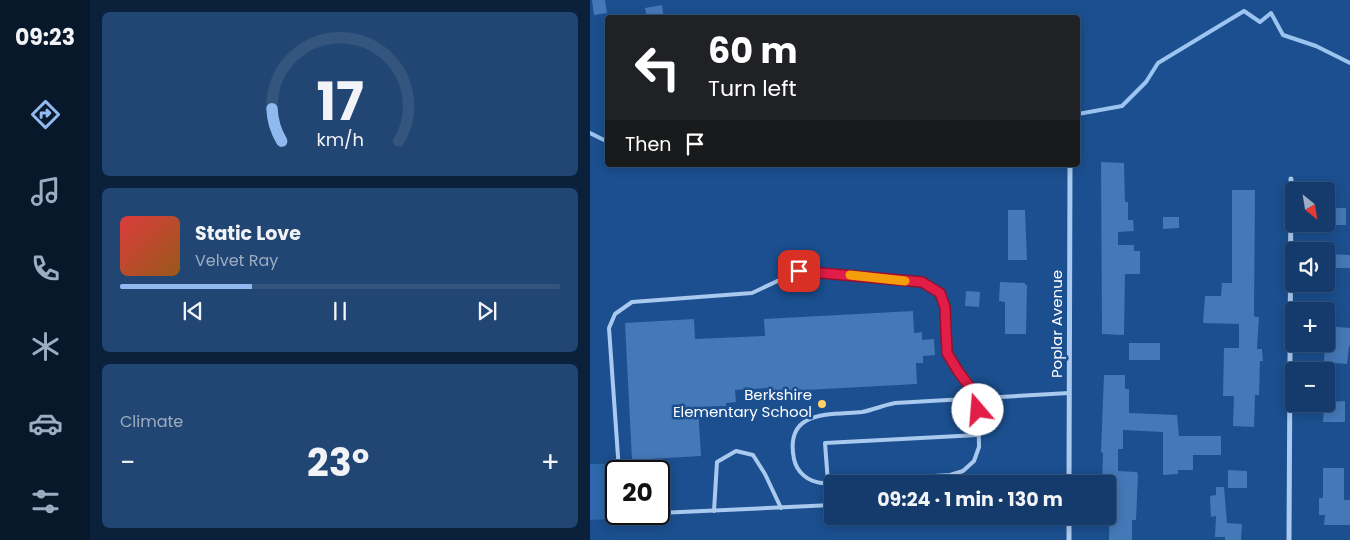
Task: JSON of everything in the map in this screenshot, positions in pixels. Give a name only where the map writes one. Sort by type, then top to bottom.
[{"type":"street","name":"Poplar Avenue","points":[[1069,475],[1070,167]]},
{"type":"street","points":[[1289,540],[1291,180]]},
{"type":"street","points":[[1069,525],[1069,540]]},
{"type":"lane","points":[[618,460],[609,328],[615,314],[632,302],[752,293],[799,271],[922,282],[940,293],[945,307],[947,353],[978,398],[979,447],[974,461],[963,471],[950,475]]},
{"type":"lane","points":[[824,482],[812,481],[804,477],[797,468],[794,459],[794,437],[798,427],[805,420],[822,414],[865,411],[896,403],[1069,393]]},
{"type":"lane","points":[[827,475],[825,443],[978,435]]},
{"type":"lane","points":[[714,511],[717,462],[736,451],[753,455],[765,474],[781,508]]},
{"type":"lane","points":[[670,513],[824,506]]},
{"type":"shaded area","points":[[590,464],[605,464],[605,519],[590,520]]},
{"type":"building","points":[[592,0],[605,0],[607,13],[594,15]]},
{"type":"building","points":[[662,5],[664,15],[646,15],[645,8]]},
{"type":"building","points":[[1101,162],[1124,163],[1125,202],[1128,202],[1128,220],[1133,220],[1134,231],[1118,232],[1118,245],[1134,245],[1134,251],[1140,251],[1140,274],[1125,274],[1124,335],[1102,334]]},
{"type":"building","points":[[1232,190],[1255,190],[1254,315],[1259,317],[1257,349],[1262,349],[1263,361],[1260,361],[1259,395],[1255,395],[1254,427],[1233,426],[1234,396],[1223,396],[1224,348],[1239,348],[1239,324],[1203,323],[1205,296],[1221,296],[1222,283],[1232,283]]},
{"type":"building","points":[[1335,208],[1346,208],[1346,225],[1335,225]]},
{"type":"building","points":[[1008,210],[1025,210],[1027,260],[1008,260]]},
{"type":"building","points":[[1163,217],[1179,217],[1179,228],[1163,229]]},
{"type":"building","points":[[1335,254],[1350,255],[1350,268],[1335,268]]},
{"type":"building","points":[[1000,282],[1025,283],[1027,285],[1026,334],[1005,334],[1005,302],[999,301]]},
{"type":"building","points":[[966,291],[980,292],[979,307],[965,306]]},
{"type":"building","points":[[913,311],[914,333],[922,332],[922,340],[934,339],[935,355],[923,356],[923,363],[916,363],[917,384],[768,392],[768,388],[735,390],[736,402],[726,403],[726,406],[698,407],[701,456],[632,460],[625,323],[694,319],[695,339],[765,336],[764,319]]},
{"type":"building","points":[[1335,327],[1350,328],[1347,364],[1324,362],[1325,352],[1335,352]]},
{"type":"building","points":[[1129,343],[1160,343],[1160,360],[1129,360]]},
{"type":"building","points":[[1104,375],[1125,375],[1125,389],[1129,389],[1129,413],[1177,415],[1179,436],[1221,436],[1221,455],[1193,455],[1193,470],[1178,470],[1178,474],[1163,475],[1163,432],[1123,430],[1123,449],[1118,449],[1118,471],[1137,472],[1138,475],[1136,520],[1132,520],[1132,540],[1109,540],[1109,525],[1116,525],[1116,475],[1102,475],[1103,453],[1101,452]]},
{"type":"building","points":[[1345,401],[1345,422],[1323,422],[1324,412],[1335,412],[1335,402]]},
{"type":"building","points":[[1323,468],[1344,468],[1344,500],[1350,500],[1350,525],[1324,525],[1325,515],[1319,515],[1319,498],[1323,498]]},
{"type":"building","points":[[1228,470],[1247,471],[1247,488],[1228,488]]},
{"type":"building","points":[[1216,487],[1224,487],[1227,523],[1242,524],[1241,540],[1225,540],[1225,537],[1215,537],[1216,516],[1211,517],[1210,496],[1216,495]]},
{"type":"waterway","points":[[1080,114],[1122,106],[1146,82],[1158,63],[1244,11],[1260,22],[1271,13],[1283,35],[1316,46],[1350,63]]},
{"type":"waterway","points":[[590,133],[605,140]]},
{"type":"slow traffic","points":[[850,275],[905,281]]},
{"type":"place","name":"Berkshire Elementary School","points":[[822,404]]},
{"type":"route","points":[[799,271],[922,282],[940,293],[945,307],[947,353],[978,398],[978,410]]}]
